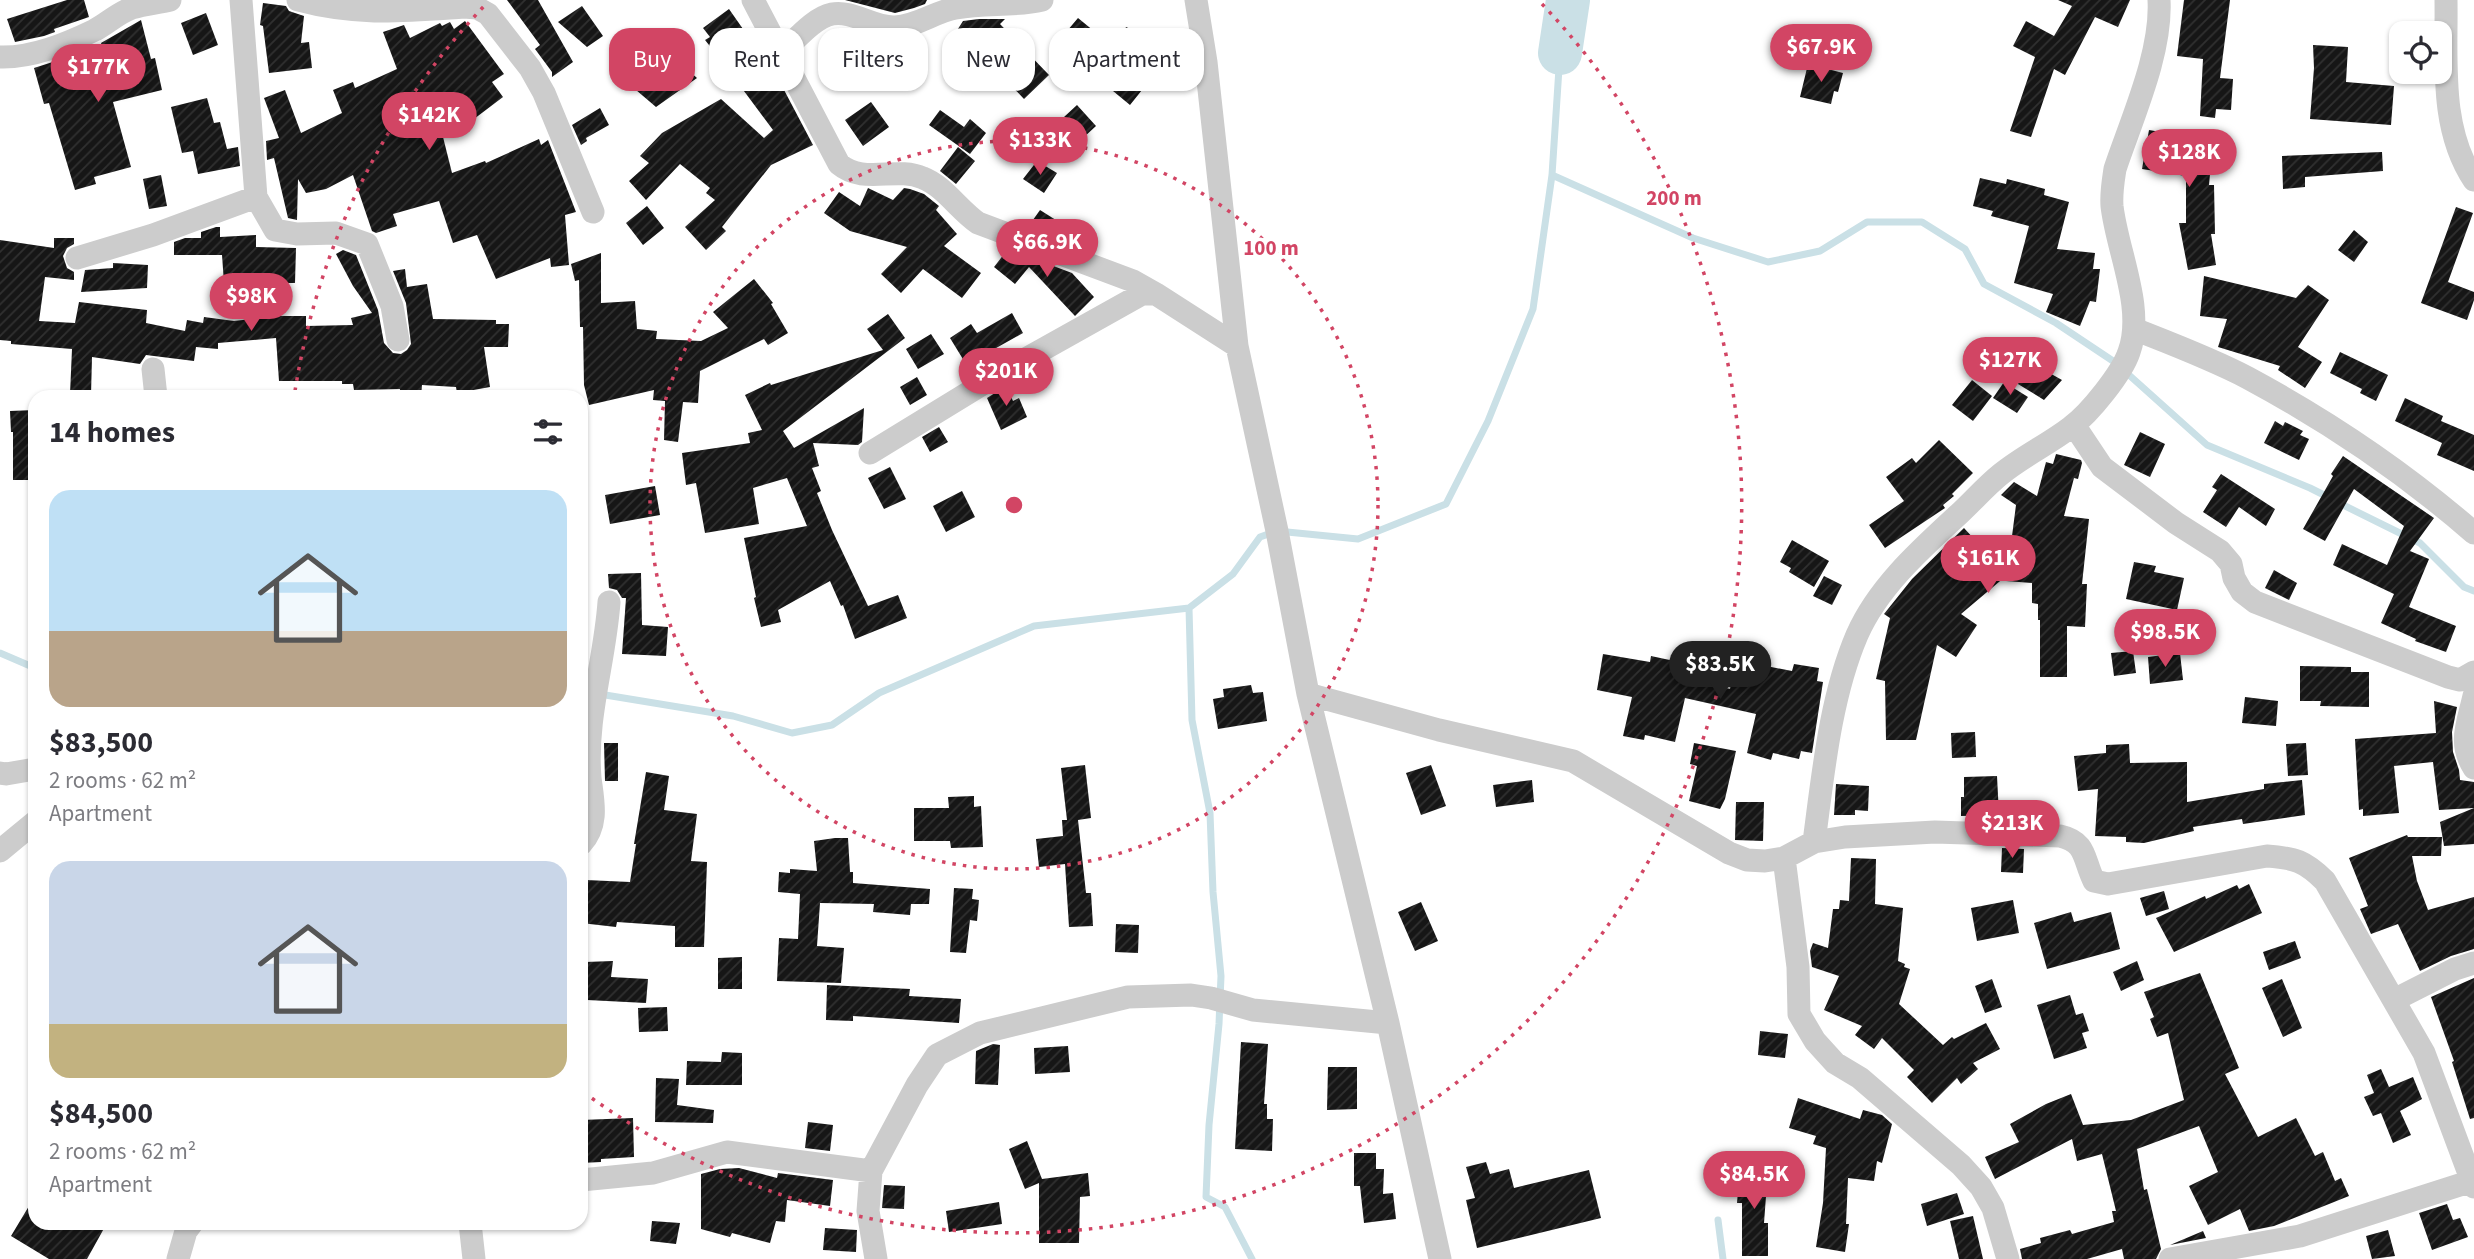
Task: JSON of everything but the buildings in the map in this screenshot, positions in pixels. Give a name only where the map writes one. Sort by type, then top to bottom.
[{"type":"street","points":[[0,57],[29,54],[55,47],[96,30],[133,8],[170,0]]},
{"type":"street","points":[[241,0],[256,197],[275,230],[297,234],[336,233],[367,244],[392,306],[398,340]]},
{"type":"street","points":[[298,0],[348,11],[385,12],[464,6],[477,8],[488,14],[530,68],[544,93],[593,212]]},
{"type":"street","points":[[753,0],[768,28]]},
{"type":"street","points":[[804,33],[821,18],[833,13],[847,14],[891,27],[914,25],[953,8],[978,4],[1025,4],[1042,0]]},
{"type":"street","points":[[1196,0],[1206,62],[1237,346],[1277,531],[1308,694],[1388,1023],[1440,1259]]},
{"type":"street","points":[[1814,842],[1841,681],[1858,634],[1882,593],[1938,534],[2002,473],[2074,425],[2120,372],[2130,350],[2134,329],[2133,304],[2112,207],[2112,189],[2115,169],[2154,51],[2159,22],[2159,0]]},
{"type":"street","points":[[2446,0],[2448,101],[2463,163],[2474,180]]},
{"type":"street","points":[[801,91],[838,164],[848,172],[861,175],[920,176],[932,182],[964,213],[978,222],[1133,281],[1237,346]]},
{"type":"street","points":[[77,258],[153,235],[256,197]]},
{"type":"street","points":[[870,453],[999,374],[1142,294],[1156,295]]},
{"type":"street","points":[[2134,329],[2247,378],[2350,439],[2442,506],[2474,533]]},
{"type":"street","points":[[153,369],[155,390]]},
{"type":"street","points":[[2074,425],[2102,467],[2176,523],[2220,551],[2231,564],[2234,578],[2242,592],[2255,602],[2448,677],[2460,680],[2474,672]]},
{"type":"street","points":[[588,830],[592,822],[595,799],[590,778],[590,741],[609,602]]},
{"type":"street","points":[[1308,694],[1439,730],[1573,761],[1729,853],[1747,860],[1784,858],[1814,842],[1845,837],[1935,832],[2060,836],[2072,839],[2081,846],[2094,881],[2108,884],[2267,856],[2289,857],[2309,865],[2325,881],[2424,1053],[2473,1184],[2300,1236],[2170,1259]]},
{"type":"street","points":[[2474,696],[2464,744],[2466,755],[2474,768]]},
{"type":"street","points":[[0,773],[28,770]]},
{"type":"street","points":[[0,850],[28,828]]},
{"type":"street","points":[[1784,858],[1798,967],[1799,1014],[1815,1041],[1835,1063],[1860,1078],[1961,1165],[1981,1187],[1993,1208],[2008,1259]]},
{"type":"street","points":[[2394,1000],[2455,969],[2474,963]]},
{"type":"street","points":[[876,1259],[868,1211],[871,1171],[917,1085],[937,1055],[980,1033],[1128,997],[1191,995],[1252,1010],[1388,1023]]},
{"type":"street","points":[[588,1179],[653,1173],[727,1152],[871,1171]]},
{"type":"street","points":[[178,1259],[187,1230]]},
{"type":"street","points":[[471,1230],[474,1259]]},
{"type":"waterway","points":[[1560,53],[1568,0]]},
{"type":"waterway","points":[[588,692],[733,716],[792,733],[832,725],[879,693],[1034,626],[1189,608],[1233,574],[1260,537],[1277,531],[1358,539],[1446,504],[1488,421],[1533,309],[1552,175],[1560,53]]},
{"type":"waterway","points":[[1552,175],[1693,238],[1768,262],[1820,251],[1867,222],[1922,222],[1965,249],[1984,284],[2056,323],[2113,361]]},
{"type":"waterway","points":[[2129,375],[2207,445],[2328,497]]},
{"type":"waterway","points":[[2339,503],[2420,543],[2464,587],[2474,591]]},
{"type":"waterway","points":[[1189,608],[1192,720],[1210,813],[1213,892],[1221,976],[1206,1197],[1225,1207],[1252,1259]]},
{"type":"waterway","points":[[0,653],[28,665]]},
{"type":"waterway","points":[[1718,1220],[1723,1259]]}]
